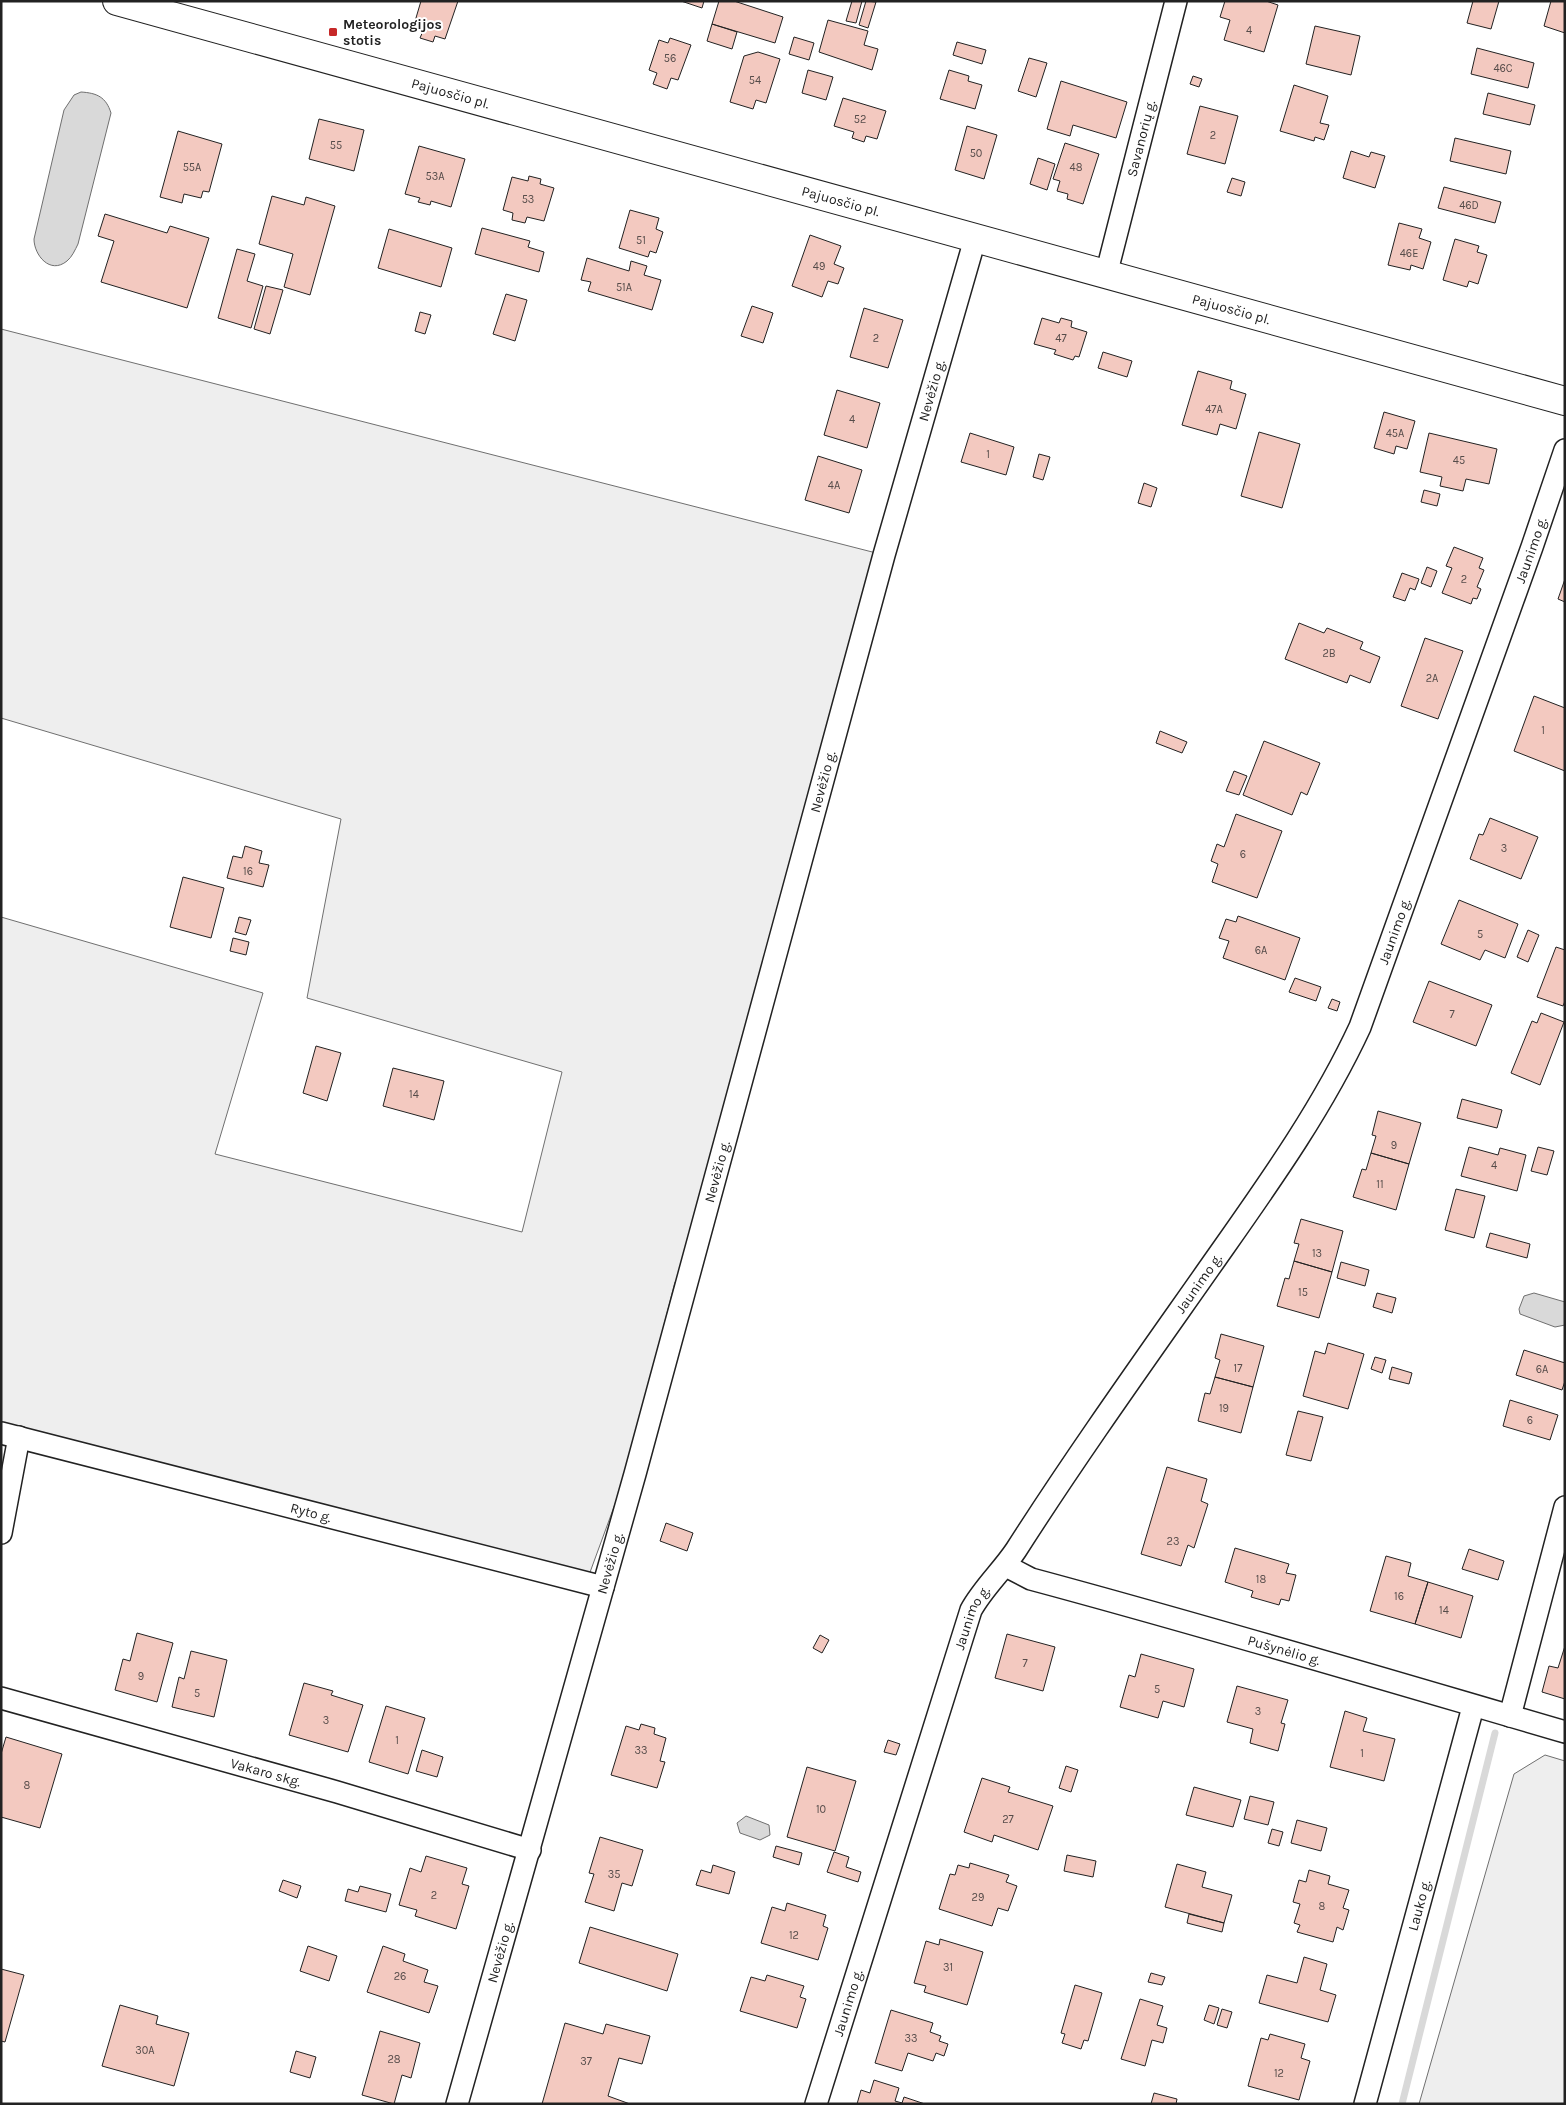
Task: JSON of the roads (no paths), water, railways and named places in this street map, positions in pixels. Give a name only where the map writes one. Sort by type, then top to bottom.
[{"type":"main road","name":"Pajuosčio pl.","points":[[117,1],[1565,401]]},
{"type":"street","name":"Savanorių g.","points":[[1106,275],[1176,1]]},
{"type":"street","name":"Nevėžio g.","points":[[457,2104],[603,1587],[884,555],[975,239]]},
{"type":"street","name":"Jaunimo g.","points":[[816,2104],[964,1627],[978,1596],[1006,1566],[1058,1486],[1292,1149],[1345,1060],[1360,1027],[1565,450]]},
{"type":"street","name":"Ryto g.","points":[[1,1533],[10,1435],[603,1587]]},
{"type":"street","points":[[1510,1716],[1565,1507]]},
{"type":"street","name":"Pušynėlio g.","points":[[1006,1566],[1031,1579],[1226,1631],[1473,1707],[1565,1732]]},
{"type":"street","name":"Vakaro skg.","points":[[1,1698],[337,1792],[530,1850]]},
{"type":"street","name":"Lauko g.","points":[[1365,2104],[1473,1707]]},
{"type":"waterway","points":[[1402,2104],[1495,1733]]},
{"type":"place","name":"Meteorologijos stotis","points":[[333,32]]}]
